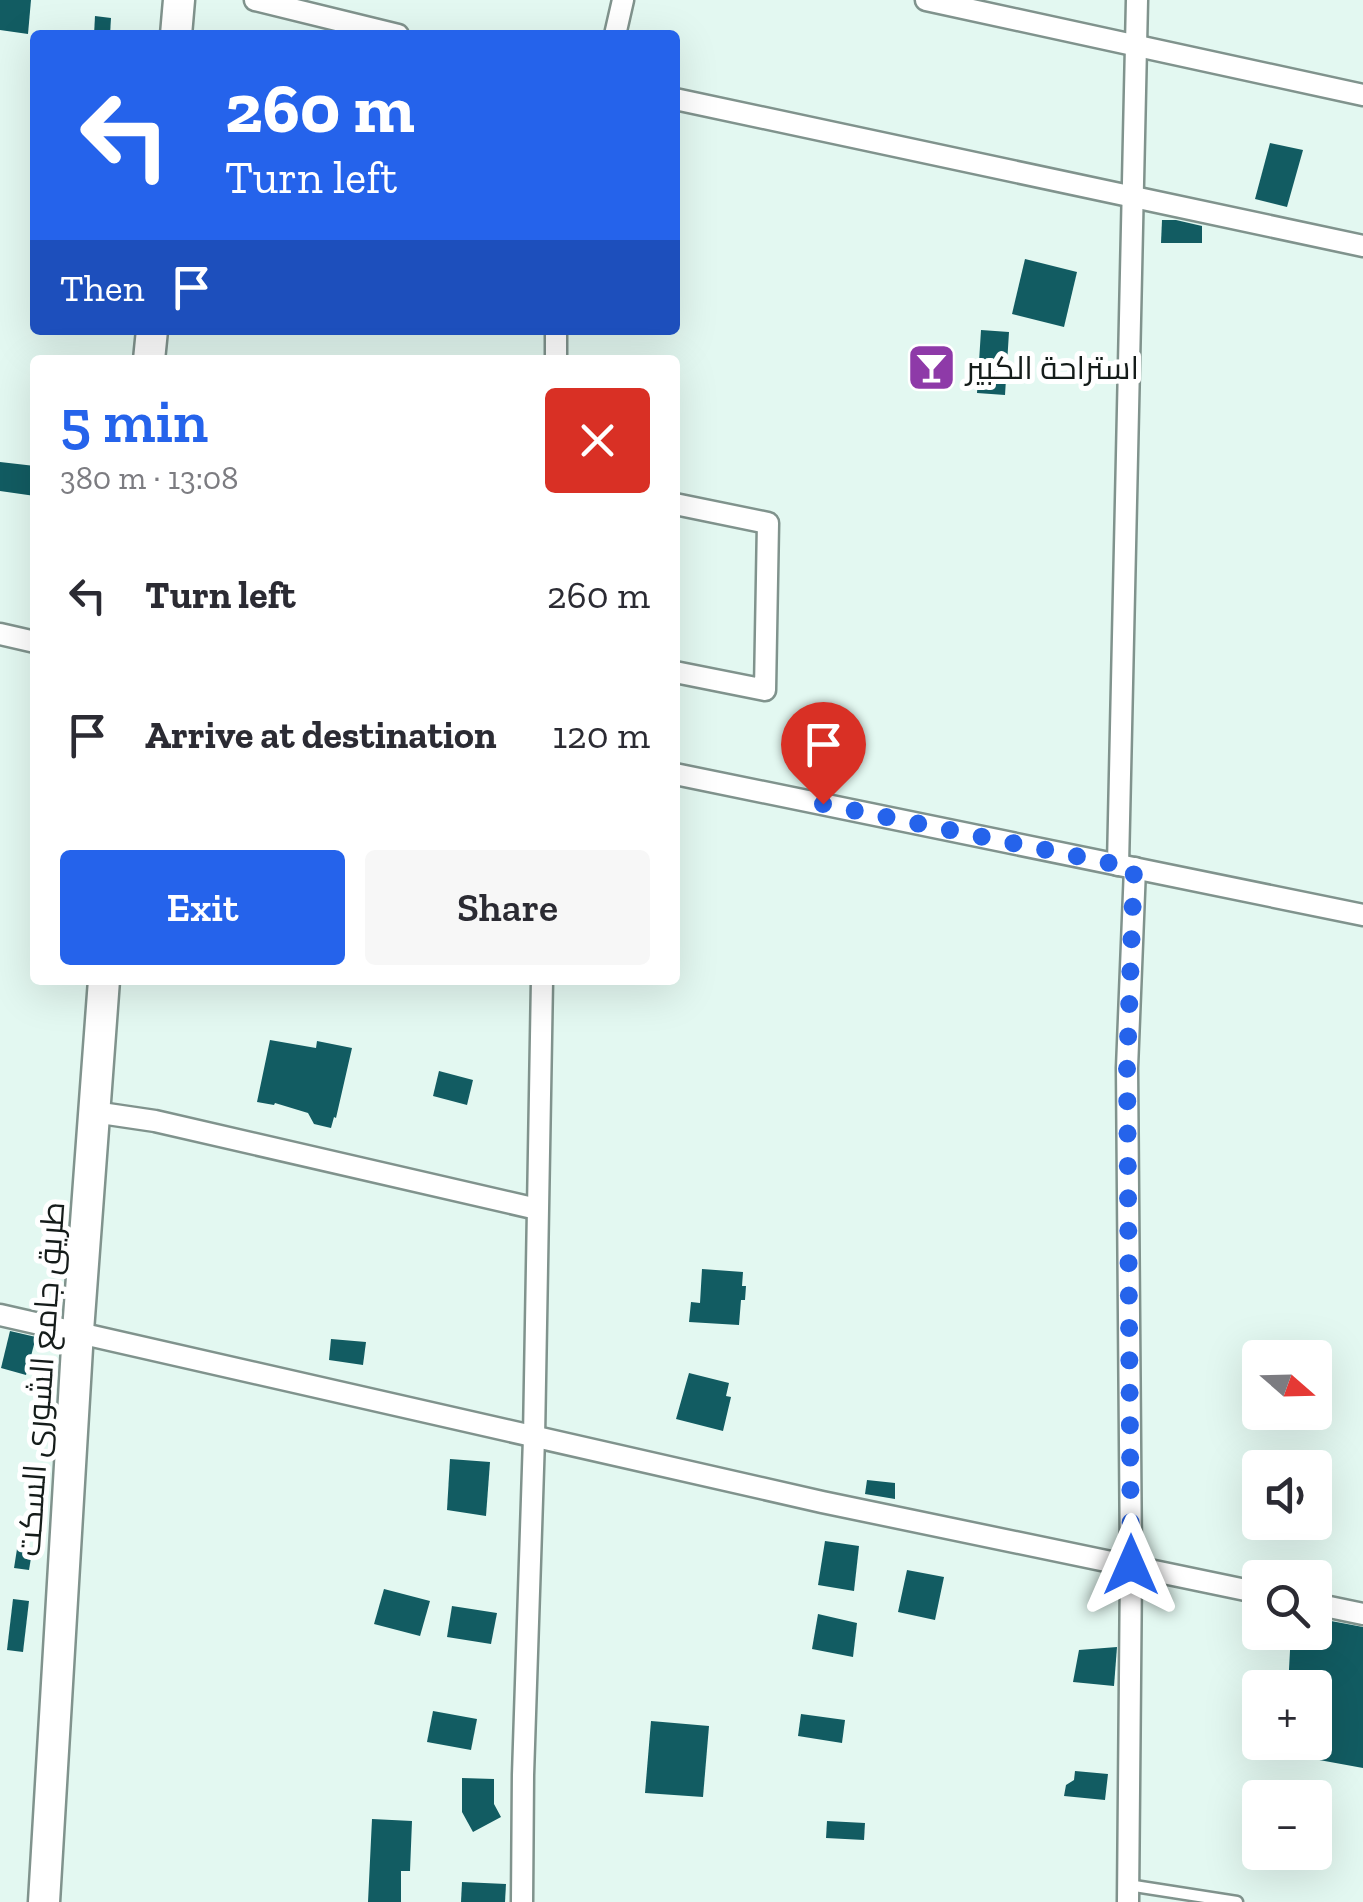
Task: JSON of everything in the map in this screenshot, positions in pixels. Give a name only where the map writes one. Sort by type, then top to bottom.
[{"type":"main road","points":[[176,30],[179,0]]},
{"type":"main road","name":"طريق جامع الشورى السكت","points":[[44,1902],[78,1331],[104,985]]},
{"type":"street","points":[[255,0],[378,30]]},
{"type":"street","points":[[616,30],[623,0]]},
{"type":"street","points":[[926,0],[1363,95]]},
{"type":"street","points":[[1128,1893],[1131,1565],[1126,866],[1137,0]]},
{"type":"street","points":[[680,100],[1363,246]]},
{"type":"street","points":[[680,505],[768,522],[765,690],[680,673]]},
{"type":"street","points":[[0,634],[30,641]]},
{"type":"street","points":[[680,775],[1363,915]]},
{"type":"street","points":[[522,1902],[542,985]]},
{"type":"street","points":[[94,1112],[154,1121],[537,1208]]},
{"type":"street","points":[[0,1314],[822,1502],[1242,1588]]},
{"type":"street","points":[[1332,1608],[1363,1614]]},
{"type":"lane","points":[[1128,1893],[1237,1902]]},
{"type":"building","points":[[0,0],[31,0],[28,34],[0,30]]},
{"type":"building","points":[[95,16],[111,18],[110,30],[94,30]]},
{"type":"building","points":[[1270,143],[1303,150],[1287,207],[1255,199]]},
{"type":"building","points":[[1162,220],[1202,226],[1202,243],[1161,243]]},
{"type":"building","points":[[1025,259],[1077,272],[1064,327],[1012,314]]},
{"type":"building","points":[[981,330],[1009,332],[1005,395],[977,393]]},
{"type":"building","points":[[0,462],[30,465],[30,495],[0,491]]},
{"type":"building","points":[[810,712],[835,716],[830,746],[821,745],[819,754],[803,751]]},
{"type":"building","points":[[270,1040],[316,1048],[317,1041],[352,1048],[331,1128],[314,1124],[308,1113],[257,1102]]},
{"type":"building","points":[[439,1071],[473,1080],[467,1105],[433,1096]]},
{"type":"building","points":[[702,1269],[743,1272],[745,1300],[741,1300],[739,1325],[689,1322],[691,1302],[700,1303]]},
{"type":"building","points":[[10,1331],[36,1337],[26,1375],[1,1368]]},
{"type":"building","points":[[331,1339],[366,1342],[363,1365],[329,1360]]},
{"type":"building","points":[[689,1373],[729,1383],[726,1396],[731,1397],[723,1431],[676,1419]]},
{"type":"building","points":[[450,1459],[490,1462],[486,1516],[447,1510]]},
{"type":"building","points":[[867,1480],[895,1483],[895,1499],[865,1494]]},
{"type":"building","points":[[825,1541],[859,1546],[854,1591],[818,1585]]},
{"type":"building","points":[[17,1549],[32,1552],[29,1570],[14,1568]]},
{"type":"building","points":[[907,1570],[944,1577],[935,1620],[898,1612]]},
{"type":"building","points":[[384,1589],[430,1601],[420,1636],[374,1624]]},
{"type":"building","points":[[13,1599],[29,1601],[23,1652],[7,1650]]},
{"type":"building","points":[[452,1606],[497,1613],[491,1644],[447,1637]]},
{"type":"building","points":[[818,1614],[857,1623],[853,1657],[812,1649]]},
{"type":"building","points":[[1332,1621],[1363,1627],[1363,1768],[1319,1760],[1332,1760],[1332,1670],[1289,1670],[1290,1650],[1332,1650]]},
{"type":"building","points":[[1117,1647],[1114,1686],[1073,1682],[1079,1650]]},
{"type":"building","points":[[433,1711],[477,1719],[471,1750],[427,1742]]},
{"type":"building","points":[[801,1714],[845,1720],[842,1743],[798,1736]]},
{"type":"building","points":[[651,1721],[709,1726],[703,1797],[645,1793]]},
{"type":"building","points":[[1075,1771],[1108,1774],[1105,1800],[1064,1796]]},
{"type":"building","points":[[462,1778],[494,1779],[494,1804],[501,1817],[473,1832],[462,1812]]},
{"type":"building","points":[[372,1819],[412,1821],[410,1871],[401,1871],[401,1902],[368,1902]]},
{"type":"building","points":[[827,1821],[865,1823],[864,1840],[826,1838]]},
{"type":"building","points":[[462,1882],[506,1884],[505,1902],[461,1902]]},
{"type":"place","name":"استراحة الكبير","points":[[931,368]]},
{"type":"route","points":[[823,804],[1134,868],[1127,1068],[1131,1565]]}]
